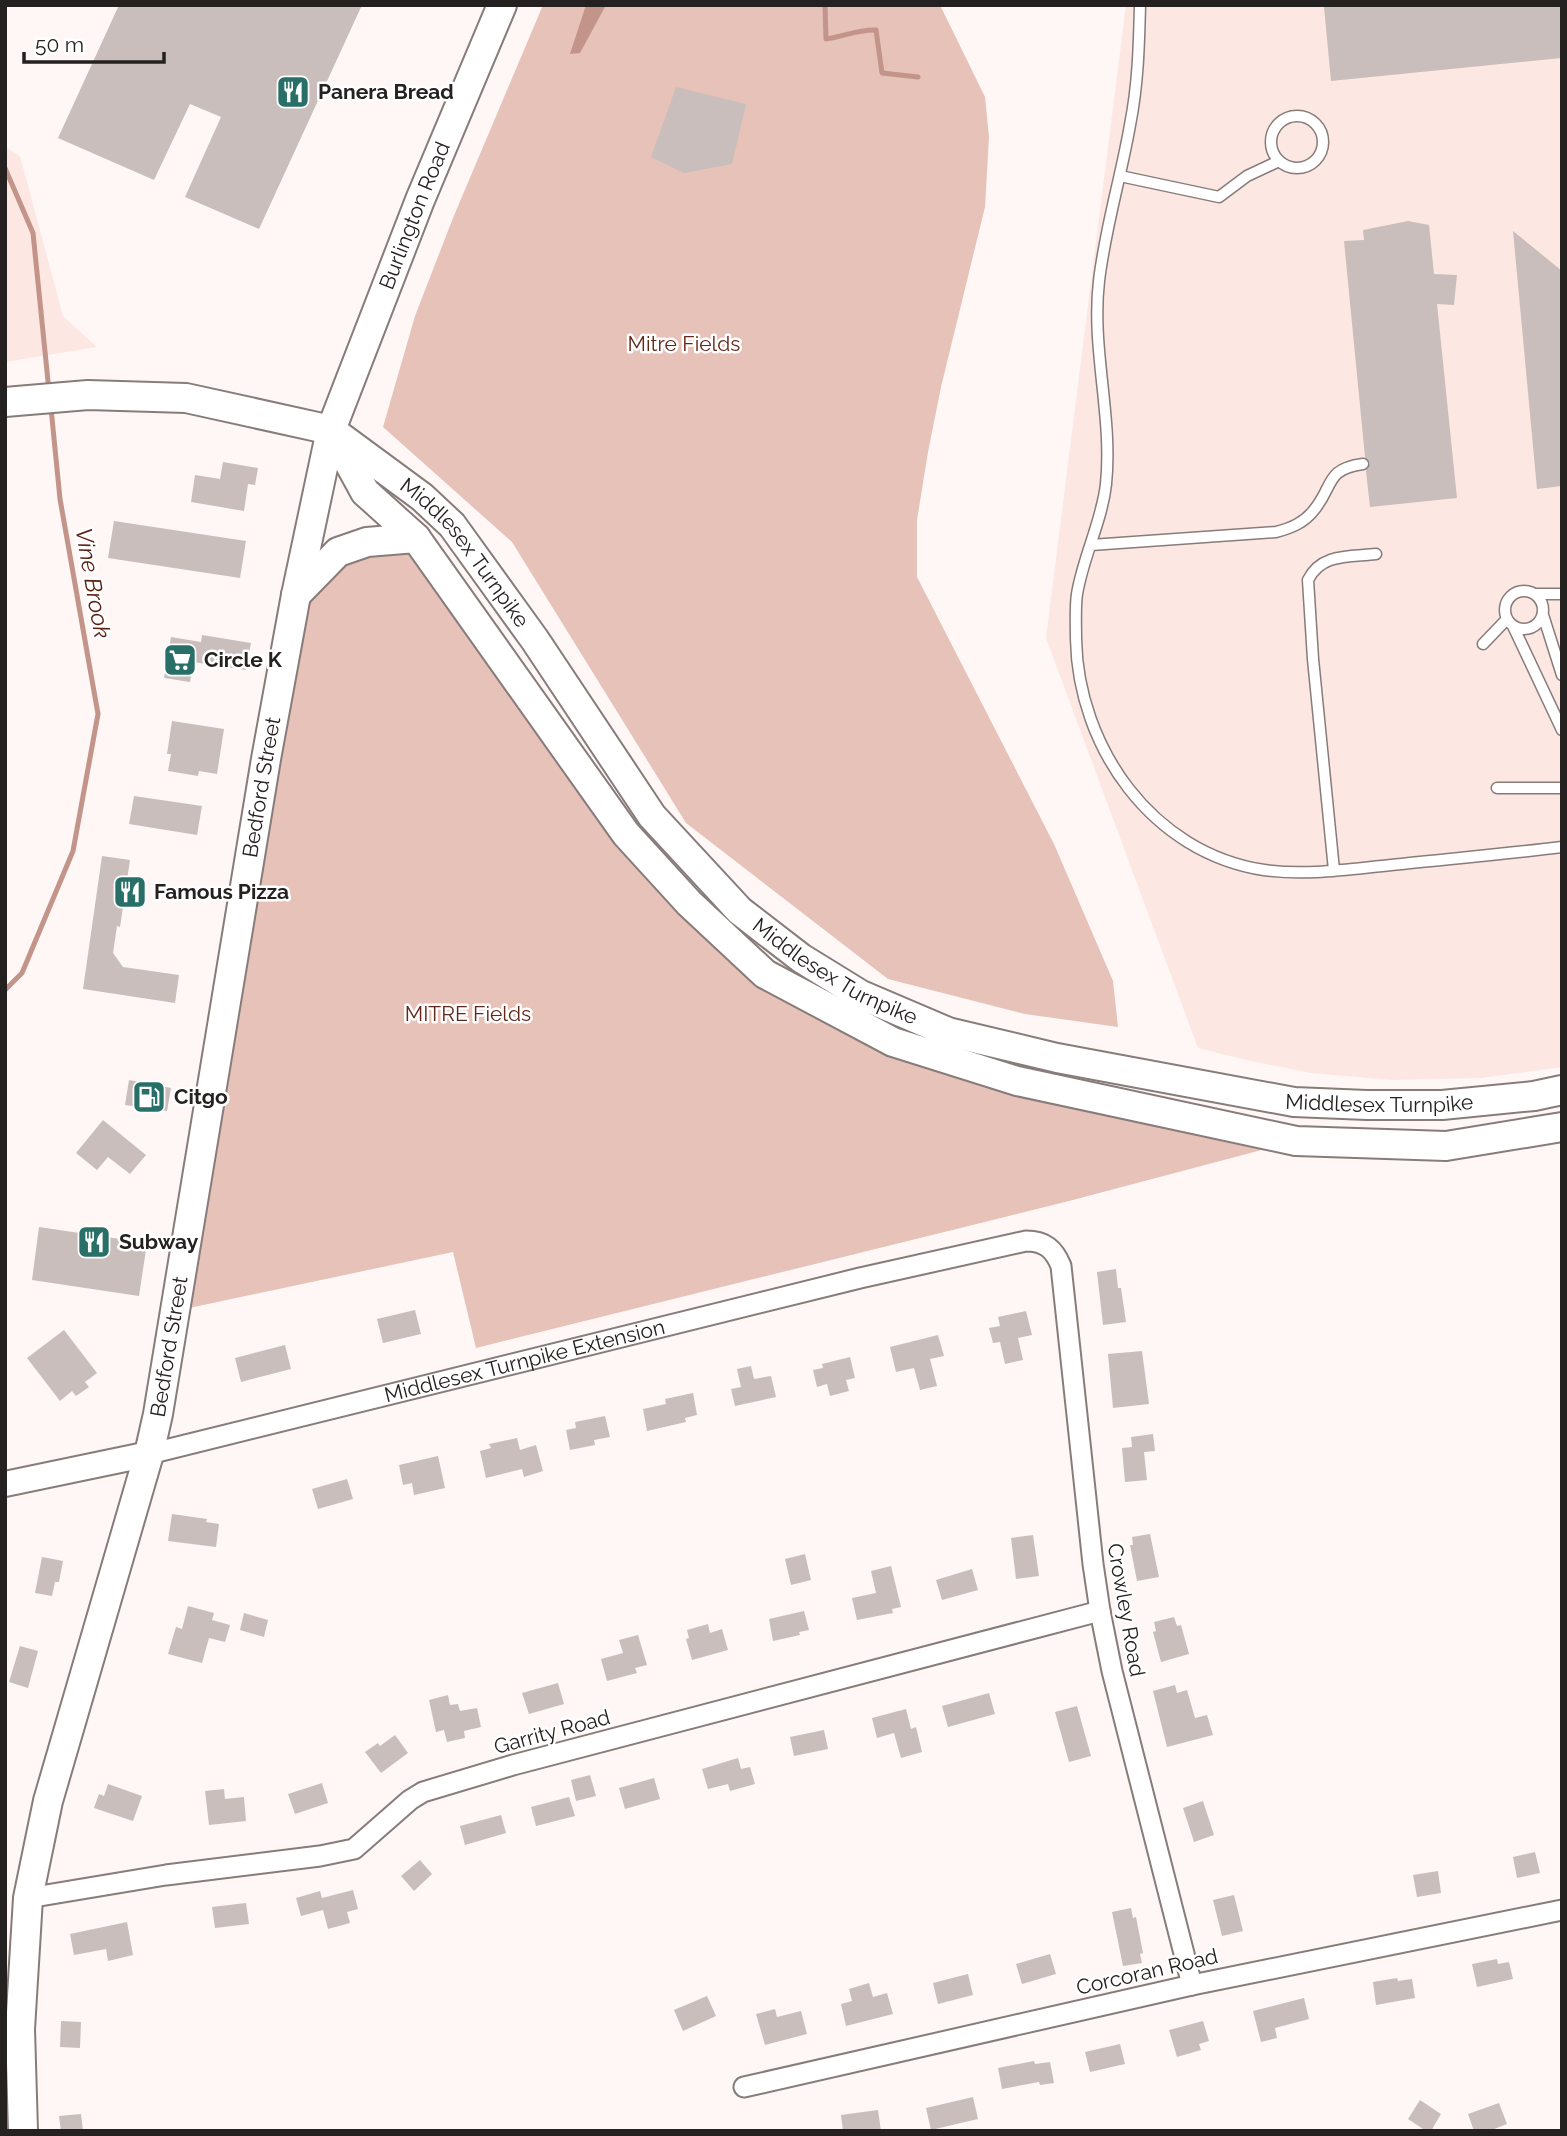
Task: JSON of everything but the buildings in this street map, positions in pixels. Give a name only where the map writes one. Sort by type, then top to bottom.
[{"type":"main road","name":"Burlington Road","points":[[331,430],[420,200],[502,5]]},
{"type":"main road","name":"Middlesex Turnpike","points":[[5,402],[88,394],[186,398],[331,430],[422,497],[452,525],[535,640],[652,816],[740,911],[801,958],[861,995],[948,1031],[1058,1058],[1294,1102],[1442,1105],[1534,1096],[1562,1090]]},
{"type":"main road","name":"Middlesex Turnpike","points":[[331,430],[365,492],[416,538],[626,834],[689,904],[765,974],[893,1042],[1017,1081],[1296,1141],[1446,1146],[1562,1127]]},
{"type":"main road","name":"Bedford Street","points":[[23,2131],[20,2029],[28,1898],[48,1801],[149,1454],[158,1414],[266,759],[296,595],[331,430]]},
{"type":"main road","name":"Middlesex Turnpike","points":[[296,595],[338,552],[367,542],[416,538]]},
{"type":"street","name":"Middlesex Turnpike Extension","points":[[5,1484],[149,1454],[860,1278],[1026,1241],[1043,1244]]},
{"type":"street","name":"Crowley Road","points":[[1043,1244],[1056,1253],[1061,1266],[1093,1564],[1112,1671],[1192,1985]]},
{"type":"street","name":"Garrity Road","points":[[28,1898],[166,1875],[320,1856],[354,1849],[410,1800],[423,1792],[513,1765],[1100,1611]]},
{"type":"street","name":"Corcoran Road","points":[[744,2087],[1192,1985],[1562,1910]]},
{"type":"lane","points":[[1140,5],[1138,69],[1131,124],[1099,280],[1099,335],[1109,439],[1106,487],[1077,594],[1076,640],[1080,685],[1091,722],[1112,768],[1139,802],[1177,835],[1218,857],[1264,870],[1334,870],[1562,848]]},
{"type":"lane","points":[[1120,176],[1219,197],[1247,176],[1279,161],[1295,168],[1311,164],[1318,158],[1323,142],[1318,126],[1304,117],[1287,118],[1279,123],[1271,138],[1279,161]]},
{"type":"lane","points":[[1091,545],[1276,532],[1297,526],[1314,511],[1334,476],[1345,466],[1363,464]]},
{"type":"lane","points":[[1334,870],[1308,580],[1313,569],[1326,560],[1376,554]]},
{"type":"lane","points":[[1562,594],[1536,594],[1524,590],[1512,594],[1506,606],[1510,622],[1562,730]]},
{"type":"lane","points":[[1536,594],[1543,604],[1543,615],[1562,674]]},
{"type":"lane","points":[[1510,622],[1525,629],[1531,628],[1543,615]]},
{"type":"lane","points":[[1483,644],[1510,622]]},
{"type":"lane","points":[[1497,788],[1562,788]]},
{"type":"shaded area","points":[[586,5],[606,5],[580,53],[570,54]]},
{"type":"shaded area","points":[[1126,5],[1562,5],[1562,1067],[1481,1078],[1391,1080],[1311,1073],[1198,1048],[1046,638]]},
{"type":"shaded area","points":[[5,147],[20,156],[63,316],[97,347],[5,362]]},
{"type":"green space","name":"Mitre Fields","points":[[543,5],[940,5],[985,97],[989,137],[985,207],[928,452],[917,520],[917,577],[1054,844],[1113,981],[1118,1027],[1025,1014],[888,979],[686,823],[512,542],[383,427],[415,316],[453,218]]},
{"type":"green space","name":"MITRE Fields","points":[[416,538],[626,834],[765,974],[893,1042],[1296,1141],[1069,1201],[476,1348],[453,1252],[175,1311],[296,595],[338,552]]},
{"type":"waterway","points":[[825,5],[826,39],[876,30],[882,73],[918,77]]},
{"type":"waterway","name":"Vine Brook","points":[[5,168],[33,233],[49,391]]},
{"type":"waterway","name":"Vine Brook","points":[[5,990],[22,973],[73,851],[98,714],[60,499],[51,408]]},
{"type":"place","name":"Panera Bread","points":[[293,92]]},
{"type":"place","name":"Circle K","points":[[180,660]]},
{"type":"place","name":"Famous Pizza","points":[[130,892]]},
{"type":"place","name":"Citgo","points":[[149,1097]]},
{"type":"place","name":"Subway","points":[[94,1242]]}]
